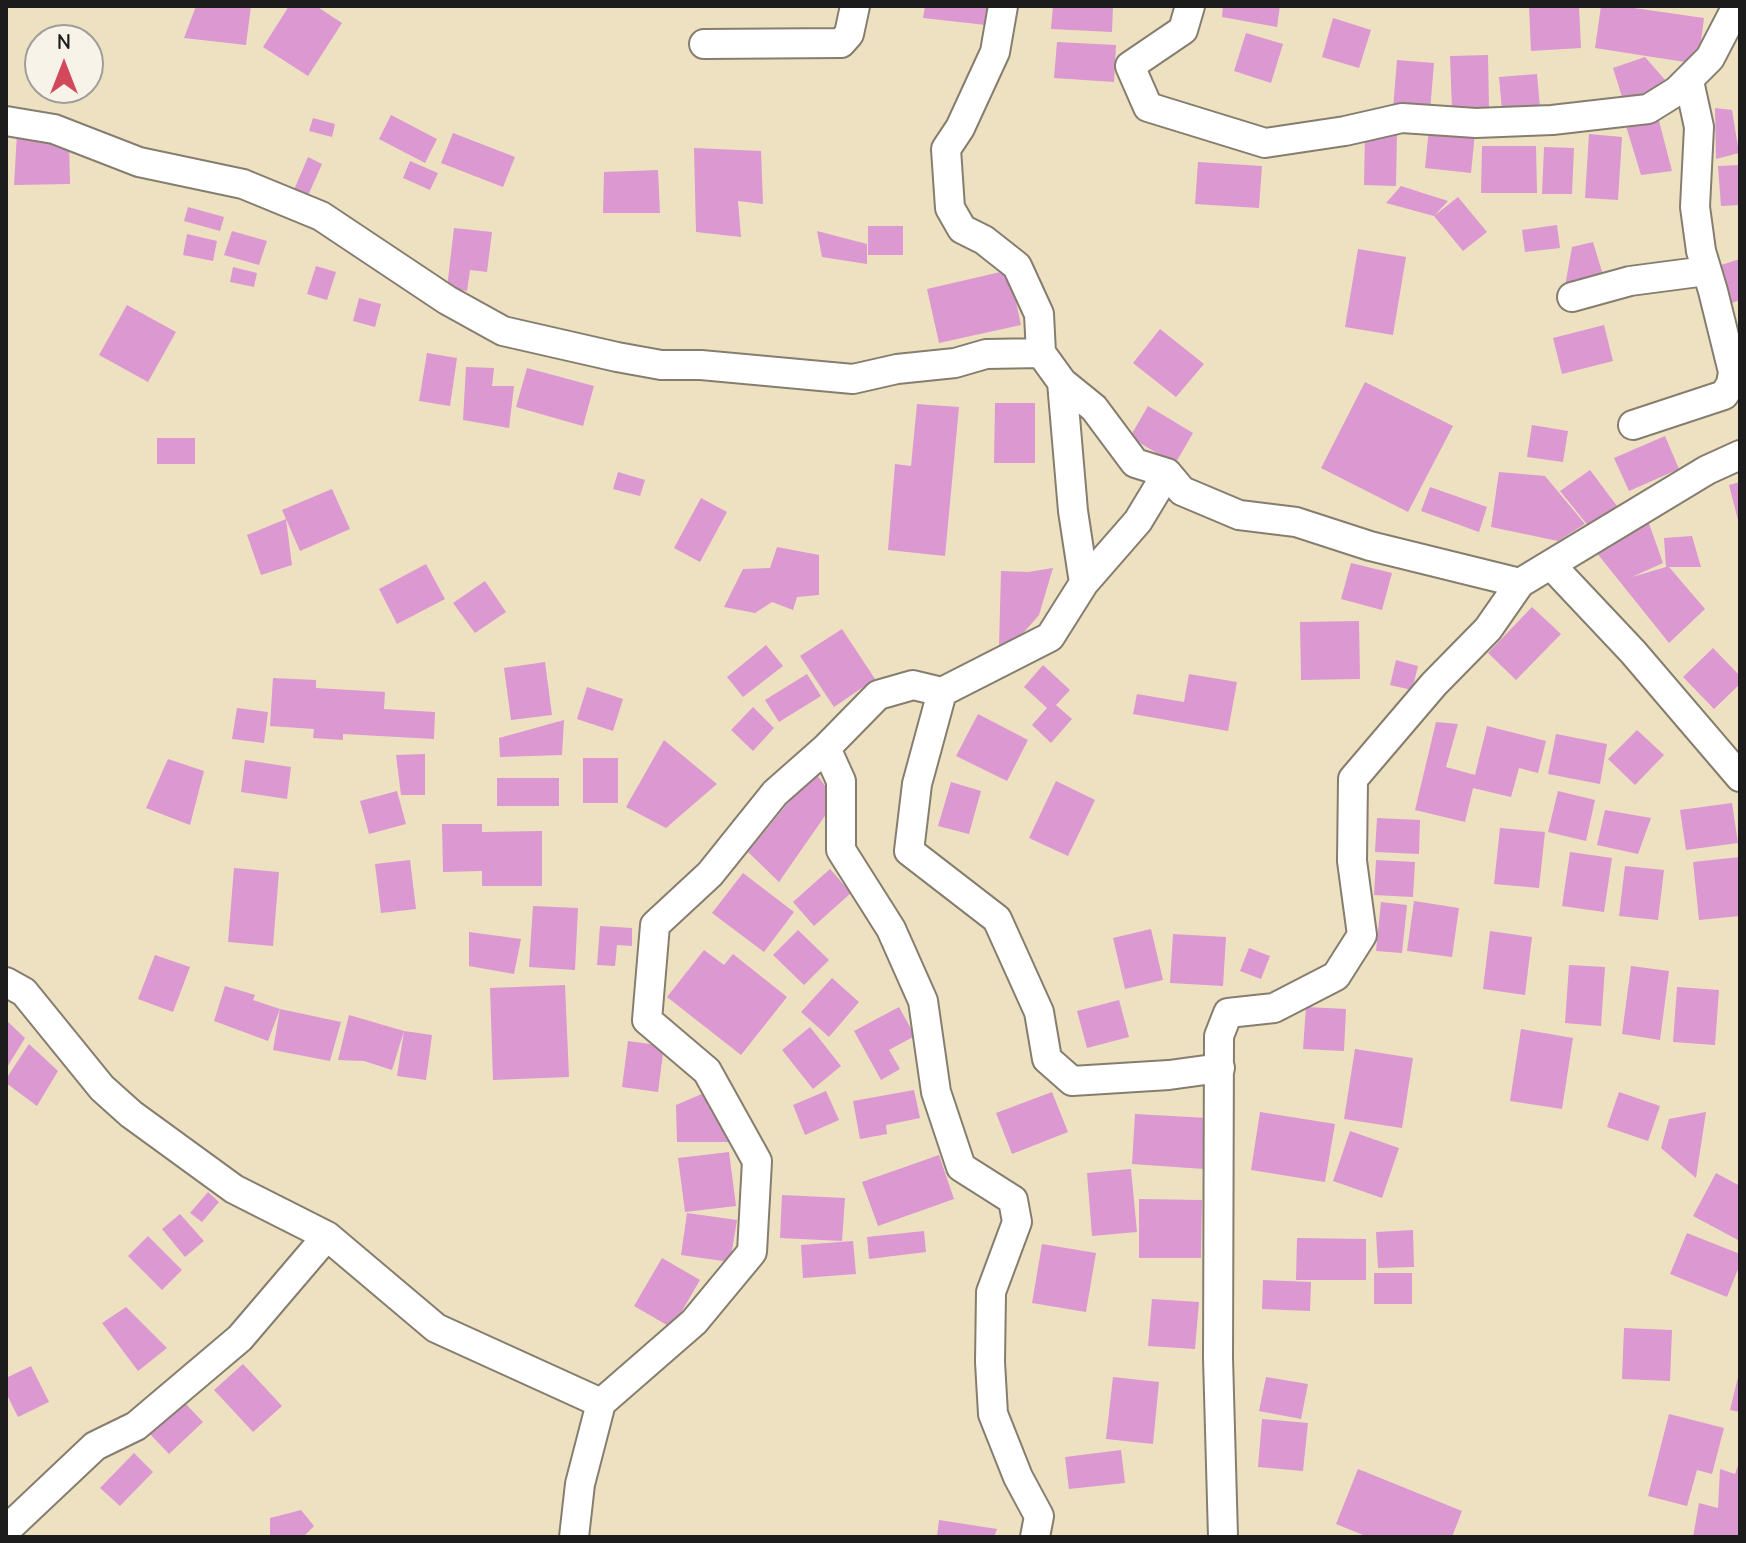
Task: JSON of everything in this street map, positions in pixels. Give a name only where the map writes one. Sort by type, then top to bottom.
[{"type":"street","points":[[704,44],[841,43],[849,34],[855,6]]},
{"type":"street","points":[[1003,6],[995,52],[960,128],[946,149],[950,208],[962,229],[984,240],[1017,266],[1039,314],[1041,353],[1062,382],[1094,408],[1135,463],[1167,473],[1182,491],[1239,515],[1296,522],[1370,546],[1520,583]]},
{"type":"street","points":[[1190,6],[1183,30],[1130,66],[1148,107],[1265,143],[1345,131],[1402,118],[1476,123],[1618,114],[1648,109],[1677,91],[1710,58],[1737,6]]},
{"type":"street","points":[[1633,425],[1724,395],[1731,384],[1733,372],[1701,251],[1695,207],[1699,127],[1689,81]]},
{"type":"street","points":[[6,121],[54,129],[139,162],[243,184],[321,216],[447,300],[503,331],[617,357],[661,365],[701,365],[853,379],[897,369],[955,363],[986,354],[1041,353]]},
{"type":"street","points":[[1572,297],[1630,281],[1706,271]]},
{"type":"street","points":[[1062,382],[1073,511],[1084,583]]},
{"type":"street","points":[[1223,1537],[1218,1358],[1219,1036],[1228,1013],[1274,1008],[1336,976],[1362,935],[1352,861],[1353,779],[1434,684],[1488,629],[1520,583],[1707,470],[1740,455]]},
{"type":"street","points":[[574,1537],[580,1484],[601,1403],[694,1322],[752,1252],[757,1161],[707,1071],[647,1020],[655,925],[710,874],[775,793],[826,748],[878,695],[913,685],[942,692],[1050,637],[1084,583],[1138,521],[1167,473]]},
{"type":"street","points":[[1551,565],[1642,663],[1740,777]]},
{"type":"street","points":[[942,692],[917,784],[909,851],[997,919],[1039,1012],[1047,1059],[1072,1081],[1169,1075],[1220,1068]]},
{"type":"street","points":[[826,748],[841,781],[841,850],[891,929],[923,1001],[936,1092],[961,1167],[1013,1200],[1017,1222],[991,1292],[992,1401],[993,1414],[1018,1477],[1039,1516],[1035,1537]]},
{"type":"street","points":[[6,982],[24,992],[102,1088],[131,1114],[234,1189],[327,1236],[436,1328],[601,1403]]},
{"type":"street","points":[[6,1530],[95,1446],[136,1426],[240,1338],[327,1236]]},
{"type":"building","points":[[196,6],[251,6],[246,45],[184,38]]},
{"type":"building","points":[[289,6],[316,6],[342,23],[308,76],[263,47]]},
{"type":"building","points":[[925,6],[989,6],[986,25],[923,18]]},
{"type":"building","points":[[1053,6],[1113,6],[1112,32],[1051,29]]},
{"type":"building","points":[[1223,6],[1280,6],[1277,27],[1222,17]]},
{"type":"building","points":[[1529,6],[1579,6],[1581,48],[1531,51]]},
{"type":"building","points":[[1601,6],[1704,18],[1698,64],[1595,48]]},
{"type":"building","points":[[1333,18],[1371,30],[1359,68],[1322,57]]},
{"type":"building","points":[[1246,33],[1283,44],[1271,83],[1234,71]]},
{"type":"building","points":[[1057,42],[1116,45],[1114,82],[1054,78]]},
{"type":"building","points":[[1488,55],[1489,109],[1452,110],[1450,56]]},
{"type":"building","points":[[1645,57],[1667,82],[1624,103],[1613,68]]},
{"type":"building","points":[[1397,60],[1434,63],[1430,111],[1393,109]]},
{"type":"building","points":[[1537,74],[1540,107],[1502,110],[1499,77]]},
{"type":"building","points":[[1715,108],[1732,110],[1739,153],[1716,159]]},
{"type":"building","points":[[391,115],[437,139],[425,163],[379,139]]},
{"type":"building","points":[[1658,117],[1672,171],[1641,175],[1626,126]]},
{"type":"building","points":[[313,118],[335,124],[332,137],[309,131]]},
{"type":"building","points":[[1429,128],[1475,133],[1471,173],[1425,168]]},
{"type":"building","points":[[1365,131],[1397,131],[1396,186],[1364,185]]},
{"type":"building","points":[[453,133],[515,157],[503,187],[441,163]]},
{"type":"building","points":[[17,134],[69,138],[70,184],[14,185]]},
{"type":"building","points":[[1589,134],[1622,137],[1618,200],[1585,198]]},
{"type":"building","points":[[1482,146],[1536,146],[1537,193],[1481,193]]},
{"type":"building","points":[[1544,147],[1574,148],[1572,194],[1542,194]]},
{"type":"building","points":[[694,148],[761,151],[763,204],[738,201],[741,237],[696,232]]},
{"type":"building","points":[[308,157],[322,164],[307,198],[293,192]]},
{"type":"building","points":[[410,161],[438,173],[430,190],[403,178]]},
{"type":"building","points":[[1198,162],[1262,166],[1259,208],[1195,204]]},
{"type":"building","points":[[1740,165],[1740,205],[1721,206],[1718,166]]},
{"type":"building","points":[[658,170],[660,213],[603,213],[604,172]]},
{"type":"building","points":[[1401,186],[1448,201],[1434,216],[1386,203]]},
{"type":"building","points":[[1458,197],[1487,232],[1463,251],[1434,216]]},
{"type":"building","points":[[188,207],[224,217],[220,231],[184,221]]},
{"type":"building","points":[[1557,225],[1560,248],[1525,252],[1522,230]]},
{"type":"building","points":[[868,226],[903,226],[903,255],[868,255]]},
{"type":"building","points":[[454,228],[492,232],[487,272],[470,270],[467,291],[447,288]]},
{"type":"building","points":[[232,231],[267,241],[259,265],[224,255]]},
{"type":"building","points":[[817,231],[867,244],[867,264],[822,257]]},
{"type":"building","points":[[187,234],[217,241],[213,261],[183,255]]},
{"type":"building","points":[[1593,242],[1604,278],[1564,292],[1572,247]]},
{"type":"building","points":[[1358,249],[1406,257],[1393,335],[1345,327]]},
{"type":"building","points":[[1740,259],[1740,300],[1732,303],[1721,265]]},
{"type":"building","points":[[316,266],[336,272],[327,300],[307,294]]},
{"type":"building","points":[[233,267],[257,273],[254,287],[230,282]]},
{"type":"building","points":[[1009,270],[1021,325],[939,343],[927,289]]},
{"type":"building","points":[[359,298],[381,304],[375,327],[353,321]]},
{"type":"building","points":[[127,305],[176,332],[148,382],[99,355]]},
{"type":"building","points":[[1604,325],[1613,361],[1562,374],[1553,338]]},
{"type":"building","points":[[1160,329],[1204,364],[1176,397],[1133,363]]},
{"type":"building","points":[[427,353],[457,358],[450,406],[419,401]]},
{"type":"building","points":[[466,367],[494,368],[492,386],[514,386],[509,428],[463,420]]},
{"type":"building","points":[[527,368],[594,386],[583,426],[516,407]]},
{"type":"building","points":[[1365,382],[1453,426],[1408,512],[1321,468]]},
{"type":"building","points":[[995,403],[1035,403],[1035,463],[994,463]]},
{"type":"building","points":[[917,404],[959,407],[945,556],[888,550],[895,464],[911,466]]},
{"type":"building","points":[[1148,406],[1193,433],[1175,464],[1130,437]]},
{"type":"building","points":[[1532,425],[1568,431],[1563,462],[1527,457]]},
{"type":"building","points":[[1665,436],[1679,469],[1629,491],[1614,458]]},
{"type":"building","points":[[157,438],[195,438],[195,464],[157,464]]},
{"type":"building","points":[[1590,470],[1617,506],[1590,528],[1560,491]]},
{"type":"building","points":[[618,472],[645,480],[640,496],[613,489]]},
{"type":"building","points":[[1499,472],[1545,476],[1585,524],[1558,541],[1491,527]]},
{"type":"building","points":[[1740,482],[1740,524],[1739,524],[1729,485]]},
{"type":"building","points":[[1430,487],[1487,507],[1479,532],[1421,511]]},
{"type":"building","points":[[332,489],[350,529],[300,551],[282,510]]},
{"type":"building","points":[[701,498],[727,512],[700,562],[674,548]]},
{"type":"building","points":[[1646,515],[1663,563],[1632,577],[1666,567],[1664,538],[1692,536],[1701,567],[1669,567],[1705,609],[1669,643],[1596,552]]},
{"type":"building","points":[[286,519],[292,565],[261,575],[247,535]]},
{"type":"building","points":[[777,547],[819,555],[819,595],[797,597],[793,610],[772,602],[755,613],[724,607],[743,569],[770,568]]},
{"type":"building","points":[[1351,563],[1392,573],[1382,610],[1341,599]]},
{"type":"building","points":[[426,564],[445,599],[397,624],[379,589]]},
{"type":"building","points":[[1053,568],[1039,615],[1018,639],[999,647],[1001,571],[1028,572]]},
{"type":"building","points":[[485,581],[506,612],[475,633],[453,603]]},
{"type":"building","points":[[1532,607],[1561,634],[1516,680],[1488,653]]},
{"type":"building","points":[[1359,621],[1360,679],[1301,680],[1300,622]]},
{"type":"building","points":[[842,629],[875,679],[834,707],[800,656]]},
{"type":"building","points":[[766,645],[783,666],[743,697],[727,677]]},
{"type":"building","points":[[1713,648],[1740,676],[1740,684],[1714,709],[1683,677]]},
{"type":"building","points":[[1396,660],[1418,666],[1412,690],[1390,685]]},
{"type":"building","points":[[545,662],[552,715],[511,720],[504,668]]},
{"type":"building","points":[[1043,665],[1070,690],[1056,705],[1072,719],[1051,743],[1032,725],[1047,708],[1024,687]]},
{"type":"building","points":[[807,674],[821,696],[779,722],[765,700]]},
{"type":"building","points":[[1189,674],[1237,682],[1228,731],[1133,714],[1137,694],[1184,702]]},
{"type":"building","points":[[273,678],[316,680],[316,688],[385,692],[384,709],[435,712],[434,739],[343,734],[343,740],[313,738],[314,729],[270,726]]},
{"type":"building","points":[[587,687],[623,699],[613,731],[577,719]]},
{"type":"building","points":[[753,707],[774,728],[753,751],[731,730]]},
{"type":"building","points":[[237,708],[268,712],[264,743],[232,739]]},
{"type":"building","points":[[978,714],[1028,740],[1007,781],[956,756]]},
{"type":"building","points":[[564,720],[562,755],[500,757],[499,738]]},
{"type":"building","points":[[1436,722],[1458,724],[1446,767],[1475,775],[1487,726],[1546,741],[1538,773],[1519,768],[1511,797],[1473,788],[1465,822],[1415,810]]},
{"type":"building","points":[[1637,730],[1664,755],[1635,785],[1608,759]]},
{"type":"building","points":[[1556,734],[1607,744],[1600,784],[1548,774]]},
{"type":"building","points":[[664,740],[717,784],[666,828],[626,807]]},
{"type":"building","points":[[425,754],[425,795],[401,795],[396,755]]},
{"type":"building","points":[[583,758],[618,758],[618,803],[583,803]]},
{"type":"building","points":[[168,759],[204,771],[190,825],[146,808]]},
{"type":"building","points":[[245,760],[291,767],[287,799],[241,792]]},
{"type":"building","points":[[814,771],[836,800],[779,882],[748,852]]},
{"type":"building","points":[[497,778],[559,778],[559,806],[497,806]]},
{"type":"building","points":[[1056,781],[1095,800],[1068,856],[1029,838]]},
{"type":"building","points":[[951,782],[981,791],[969,834],[938,826]]},
{"type":"building","points":[[397,791],[406,824],[369,834],[360,801]]},
{"type":"building","points":[[1558,791],[1595,800],[1586,841],[1548,832]]},
{"type":"building","points":[[1732,803],[1738,843],[1686,850],[1680,810]]},
{"type":"building","points":[[1605,810],[1651,818],[1638,854],[1597,845]]},
{"type":"building","points":[[1377,818],[1420,820],[1419,854],[1375,852]]},
{"type":"building","points":[[442,824],[482,824],[482,832],[542,831],[542,886],[482,886],[482,871],[443,872]]},
{"type":"building","points":[[1500,828],[1545,832],[1539,888],[1494,884]]},
{"type":"building","points":[[1570,852],[1612,858],[1604,912],[1562,906]]},
{"type":"building","points":[[1740,857],[1740,916],[1699,920],[1693,862]]},
{"type":"building","points":[[410,860],[416,909],[381,913],[375,864]]},
{"type":"building","points":[[1376,860],[1415,862],[1413,897],[1374,895]]},
{"type":"building","points":[[1625,866],[1664,870],[1658,920],[1619,916]]},
{"type":"building","points":[[234,868],[279,872],[273,946],[228,942]]},
{"type":"building","points":[[830,869],[851,893],[814,926],[793,902]]},
{"type":"building","points":[[743,873],[794,912],[764,952],[712,913]]},
{"type":"building","points":[[1414,901],[1459,908],[1452,957],[1407,951]]},
{"type":"building","points":[[1381,902],[1407,905],[1402,953],[1376,951]]},
{"type":"building","points":[[533,906],[578,908],[575,970],[529,967]]},
{"type":"building","points":[[600,926],[632,928],[632,946],[617,945],[615,966],[597,965]]},
{"type":"building","points":[[1151,929],[1163,980],[1125,989],[1113,938]]},
{"type":"building","points":[[798,930],[829,960],[804,985],[773,955]]},
{"type":"building","points":[[1490,931],[1532,937],[1525,995],[1483,989]]},
{"type":"building","points":[[469,932],[521,939],[514,974],[469,966]]},
{"type":"building","points":[[1173,934],[1226,937],[1223,986],[1170,983]]},
{"type":"building","points":[[1249,948],[1270,956],[1261,979],[1240,971]]},
{"type":"building","points":[[704,950],[724,965],[733,954],[787,997],[741,1055],[667,997]]},
{"type":"building","points":[[155,955],[190,967],[173,1012],[138,999]]},
{"type":"building","points":[[1569,965],[1605,967],[1601,1026],[1565,1023]]},
{"type":"building","points":[[1631,966],[1669,971],[1660,1040],[1622,1034]]},
{"type":"building","points":[[832,978],[859,1002],[829,1037],[801,1012]]},
{"type":"building","points":[[565,985],[569,1077],[493,1080],[490,988]]},
{"type":"building","points":[[225,986],[255,995],[253,1000],[280,1009],[268,1041],[214,1021]]},
{"type":"building","points":[[1677,987],[1719,990],[1715,1045],[1673,1042]]},
{"type":"building","points":[[1119,1000],[1129,1037],[1087,1048],[1077,1011]]},
{"type":"building","points":[[899,1007],[915,1036],[889,1050],[900,1069],[881,1080],[854,1031]]},
{"type":"building","points":[[1306,1007],[1346,1009],[1344,1051],[1303,1049]]},
{"type":"building","points":[[280,1009],[341,1022],[330,1061],[273,1050]]},
{"type":"building","points":[[349,1015],[404,1031],[392,1070],[364,1061],[338,1060]]},
{"type":"building","points":[[6,1020],[25,1038],[6,1069]]},
{"type":"building","points":[[810,1027],[841,1066],[813,1089],[782,1050]]},
{"type":"building","points":[[1521,1029],[1573,1038],[1562,1109],[1510,1101]]},
{"type":"building","points":[[404,1031],[432,1035],[426,1080],[397,1076]]},
{"type":"building","points":[[628,1041],[664,1046],[658,1092],[622,1087]]},
{"type":"building","points":[[29,1044],[58,1071],[37,1106],[6,1083]]},
{"type":"building","points":[[1355,1049],[1413,1058],[1402,1128],[1344,1119]]},
{"type":"building","points":[[711,1090],[730,1142],[677,1142],[676,1105]]},
{"type":"building","points":[[914,1090],[920,1118],[886,1125],[887,1134],[860,1139],[853,1101]]},
{"type":"building","points":[[826,1091],[839,1120],[805,1135],[793,1105]]},
{"type":"building","points":[[1052,1092],[1068,1132],[1012,1154],[996,1113]]},
{"type":"building","points":[[1619,1092],[1660,1106],[1648,1141],[1607,1127]]},
{"type":"building","points":[[1260,1112],[1335,1124],[1325,1182],[1251,1170]]},
{"type":"building","points":[[1706,1112],[1696,1178],[1661,1148],[1669,1119]]},
{"type":"building","points":[[1135,1114],[1208,1118],[1204,1169],[1132,1164]]},
{"type":"building","points":[[1350,1131],[1399,1148],[1382,1198],[1333,1181]]},
{"type":"building","points":[[729,1152],[736,1206],[685,1212],[678,1158]]},
{"type":"building","points":[[939,1155],[954,1199],[878,1226],[862,1182]]},
{"type":"building","points":[[1131,1169],[1137,1232],[1092,1236],[1087,1173]]},
{"type":"building","points":[[1716,1173],[1740,1186],[1740,1241],[1693,1216]]},
{"type":"building","points":[[208,1192],[219,1202],[202,1222],[190,1213]]},
{"type":"building","points":[[782,1195],[845,1198],[842,1241],[780,1238]]},
{"type":"building","points":[[1139,1199],[1202,1200],[1201,1258],[1139,1258]]},
{"type":"building","points":[[687,1213],[737,1220],[730,1262],[681,1255]]},
{"type":"building","points":[[180,1214],[204,1241],[185,1257],[162,1229]]},
{"type":"building","points":[[1413,1230],[1414,1267],[1378,1268],[1376,1232]]},
{"type":"building","points":[[924,1231],[926,1252],[869,1259],[867,1237]]},
{"type":"building","points":[[1687,1233],[1740,1254],[1740,1264],[1727,1297],[1670,1274]]},
{"type":"building","points":[[148,1236],[182,1270],[162,1290],[128,1256]]},
{"type":"building","points":[[1297,1238],[1366,1239],[1366,1280],[1296,1280]]},
{"type":"building","points":[[853,1241],[856,1274],[803,1278],[801,1245]]},
{"type":"building","points":[[1042,1244],[1096,1253],[1086,1312],[1032,1303]]},
{"type":"building","points":[[662,1258],[700,1280],[672,1328],[634,1306]]},
{"type":"building","points":[[1374,1273],[1412,1273],[1412,1304],[1374,1304]]},
{"type":"building","points":[[1263,1280],[1311,1282],[1310,1311],[1262,1309]]},
{"type":"building","points":[[1152,1299],[1199,1302],[1195,1349],[1148,1346]]},
{"type":"building","points":[[126,1307],[167,1348],[138,1371],[102,1323]]},
{"type":"building","points":[[1624,1328],[1672,1330],[1670,1381],[1622,1379]]},
{"type":"building","points":[[243,1364],[282,1406],[253,1432],[214,1390]]},
{"type":"building","points":[[31,1366],[49,1402],[18,1417],[6,1393],[6,1378]]},
{"type":"building","points":[[1740,1373],[1740,1412],[1730,1410]]},
{"type":"building","points":[[1113,1377],[1159,1382],[1153,1444],[1106,1439]]},
{"type":"building","points":[[1266,1377],[1308,1384],[1301,1419],[1259,1411]]},
{"type":"building","points":[[182,1400],[203,1422],[169,1454],[148,1432]]},
{"type":"building","points":[[1669,1414],[1724,1428],[1712,1474],[1697,1470],[1687,1506],[1648,1496]]},
{"type":"building","points":[[1262,1419],[1308,1423],[1303,1471],[1258,1467]]},
{"type":"building","points":[[1121,1450],[1125,1483],[1069,1489],[1065,1457]]},
{"type":"building","points":[[134,1453],[153,1472],[120,1506],[100,1488]]},
{"type":"building","points":[[1740,1460],[1740,1537],[1693,1537],[1699,1503],[1718,1508],[1720,1469],[1735,1474]]},
{"type":"building","points":[[1358,1469],[1462,1511],[1452,1537],[1368,1537],[1336,1524]]},
{"type":"building","points":[[301,1510],[314,1526],[303,1537],[270,1537],[270,1518]]},
{"type":"building","points":[[939,1520],[997,1529],[994,1537],[937,1537]]}]
